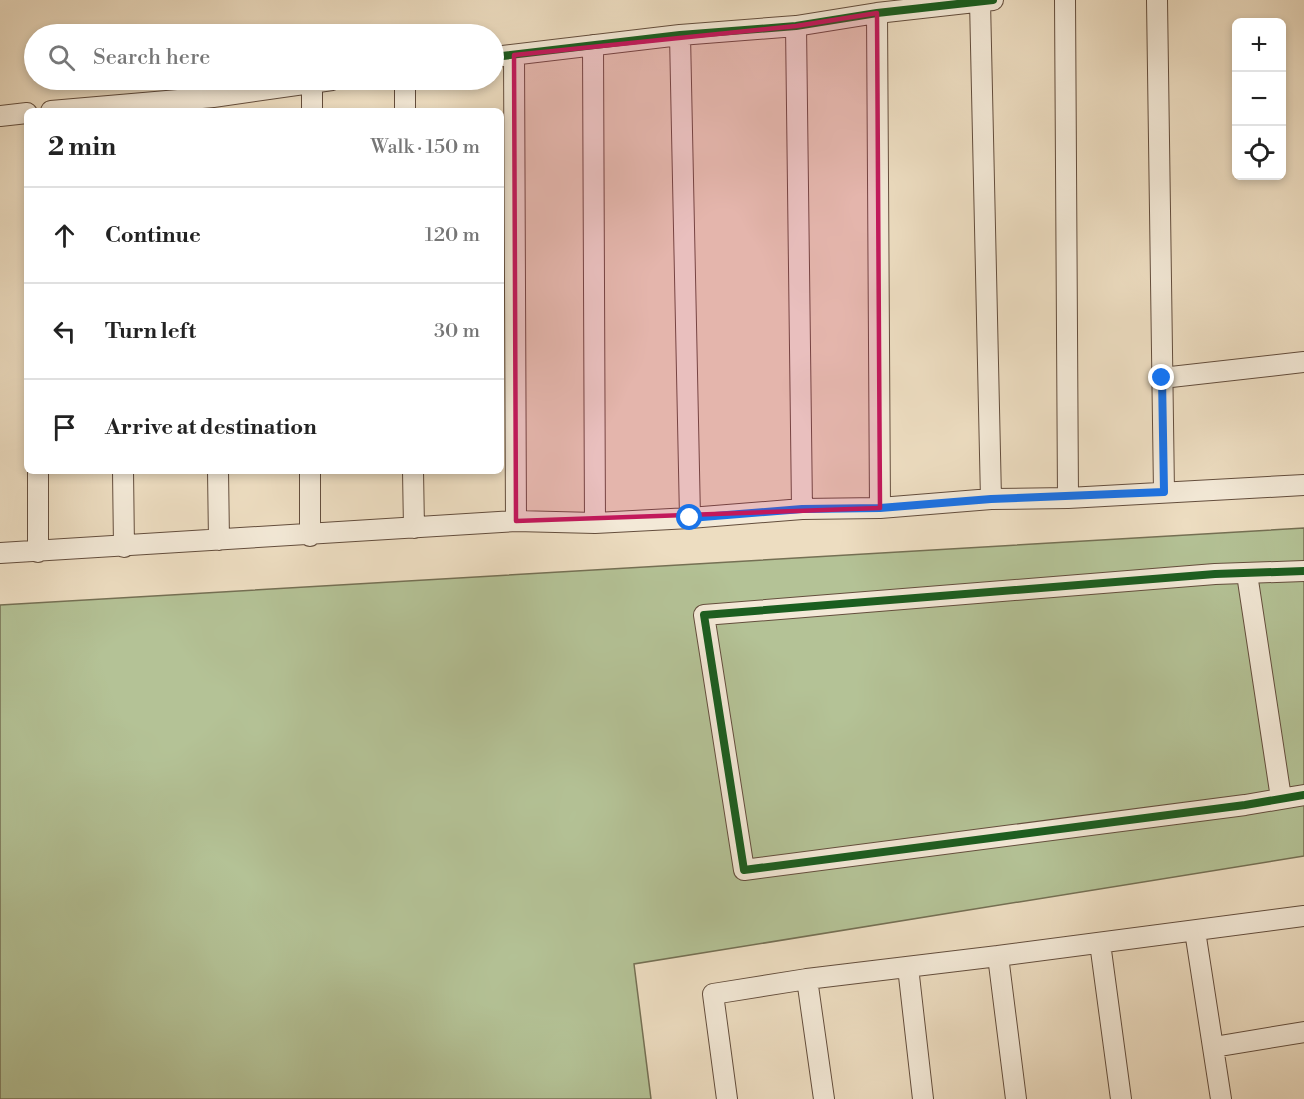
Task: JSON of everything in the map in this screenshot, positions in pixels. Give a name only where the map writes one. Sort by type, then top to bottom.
[{"type":"street","points":[[1065,0],[1068,498]]},
{"type":"street","points":[[1157,0],[1164,492]]},
{"type":"street","points":[[504,56],[680,35],[796,26],[877,13],[987,1],[991,499]]},
{"type":"street","points":[[877,13],[880,508]]},
{"type":"street","points":[[796,26],[802,509]]},
{"type":"street","points":[[680,35],[690,518]]},
{"type":"street","points":[[593,45],[595,524]]},
{"type":"street","points":[[514,55],[516,521]]},
{"type":"street","points":[[122,108],[213,104],[276,90]]},
{"type":"street","points":[[312,90],[312,108]]},
{"type":"street","points":[[405,90],[405,108]]},
{"type":"street","points":[[0,116],[24,113]]},
{"type":"street","points":[[1162,378],[1304,362]]},
{"type":"street","points":[[38,474],[39,552]]},
{"type":"street","points":[[123,474],[124,547]]},
{"type":"street","points":[[218,474],[219,540]]},
{"type":"street","points":[[310,474],[310,536]]},
{"type":"street","points":[[413,474],[414,528]]},
{"type":"street","points":[[0,553],[310,536],[516,521],[595,524],[802,509],[880,508],[991,499],[1068,498],[1304,485]]},
{"type":"street","points":[[1304,571],[1215,574],[704,615],[744,870],[1245,805],[1304,795]]},
{"type":"street","points":[[1247,574],[1281,798]]},
{"type":"street","points":[[727,1099],[712,994],[807,979],[1304,916]]},
{"type":"street","points":[[1195,931],[1221,1099]]},
{"type":"street","points":[[1100,943],[1121,1099]]},
{"type":"street","points":[[998,956],[1016,1099]]},
{"type":"street","points":[[908,967],[923,1099]]},
{"type":"street","points":[[807,979],[824,1099]]},
{"type":"street","points":[[1214,1047],[1304,1032]]},
{"type":"highlighted area","points":[[877,13],[880,508],[516,521],[514,55],[796,26]]},
{"type":"green space","points":[[1304,528],[1304,856],[634,964],[651,1099],[0,1099],[0,605]]},
{"type":"cycle path","points":[[504,56],[680,35],[796,26],[877,13],[993,0]]},
{"type":"cycle path","points":[[1304,571],[1215,574],[704,615],[744,870],[1245,805],[1304,795]]},
{"type":"route","points":[[690,518],[802,509],[880,508],[991,499],[1068,498],[1164,492],[1162,378]]}]
